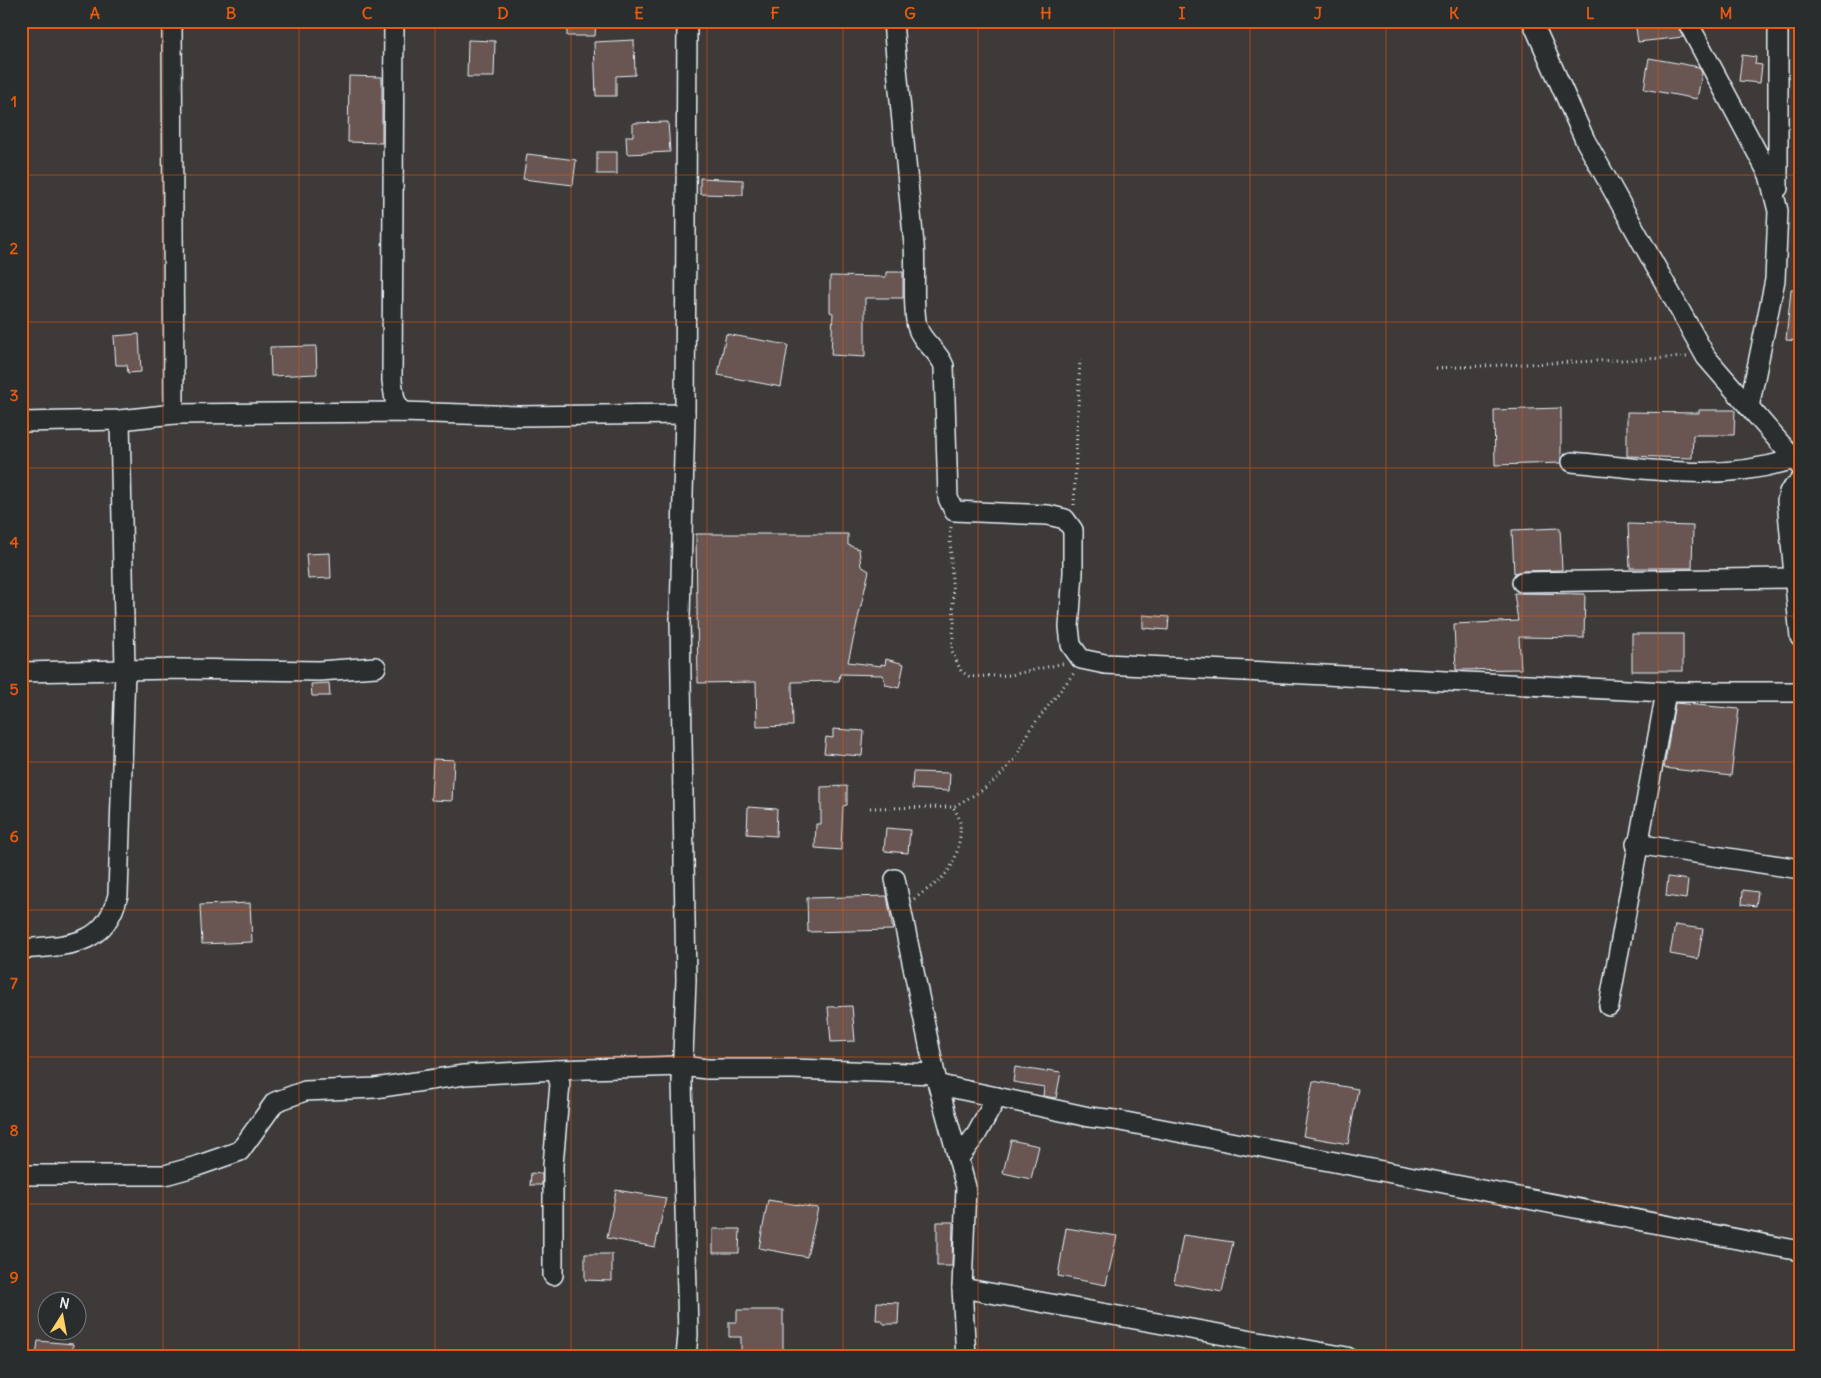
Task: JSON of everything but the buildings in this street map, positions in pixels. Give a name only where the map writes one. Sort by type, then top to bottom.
[{"type":"street","points":[[172,21],[174,414]]},
{"type":"street","points":[[394,21],[392,381],[395,400],[402,412]]},
{"type":"street","points":[[686,1357],[688,1335],[682,1066],[686,980],[680,618],[685,414],[687,21]]},
{"type":"street","points":[[893,21],[902,142],[914,246],[917,326],[924,341],[940,355],[944,366],[948,498],[954,511],[1048,515],[1065,518],[1072,530],[1073,573],[1069,627],[1071,645],[1081,659],[1105,664],[1666,692],[1800,692]]},
{"type":"street","points":[[1532,21],[1586,140],[1706,357],[1797,462]]},
{"type":"street","points":[[1687,21],[1769,175],[1778,211]]},
{"type":"street","points":[[1749,407],[1775,280],[1778,211],[1778,21]]},
{"type":"street","points":[[21,422],[120,420],[174,414],[402,412],[520,416],[685,414]]},
{"type":"street","points":[[21,949],[72,944],[86,940],[106,923],[114,909],[120,879],[125,670],[120,420]]},
{"type":"street","points":[[1572,462],[1704,474],[1797,462]]},
{"type":"street","points":[[1800,481],[1792,487],[1788,496],[1800,637]]},
{"type":"street","points":[[1522,582],[1794,578]]},
{"type":"street","points":[[21,672],[125,670],[293,672],[376,667]]},
{"type":"street","points":[[1610,1006],[1636,844],[1666,692]]},
{"type":"street","points":[[1636,844],[1800,869]]},
{"type":"street","points":[[895,879],[937,1080],[966,1187],[962,1288],[966,1357]]},
{"type":"street","points":[[21,1175],[166,1175],[240,1151],[275,1102],[305,1091],[375,1088],[464,1075],[556,1070],[682,1066],[707,1070],[803,1069],[937,1080],[997,1097],[1089,1117],[1115,1120],[1800,1251]]},
{"type":"street","points":[[553,1275],[552,1165],[560,1084],[556,1070]]},
{"type":"street","points":[[958,1159],[976,1135],[997,1097]]},
{"type":"street","points":[[962,1288],[1347,1357]]},
{"type":"path","points":[[1436,368],[1706,357]]},
{"type":"path","points":[[1069,525],[1074,510],[1080,359]]},
{"type":"path","points":[[954,511],[950,538],[954,622],[952,651],[960,671],[970,677],[1011,675],[1086,660]]},
{"type":"path","points":[[870,808],[954,807],[997,779],[1016,758],[1028,732],[1086,660]]},
{"type":"path","points":[[902,916],[914,899],[947,874],[957,856],[960,817],[954,807]]}]
